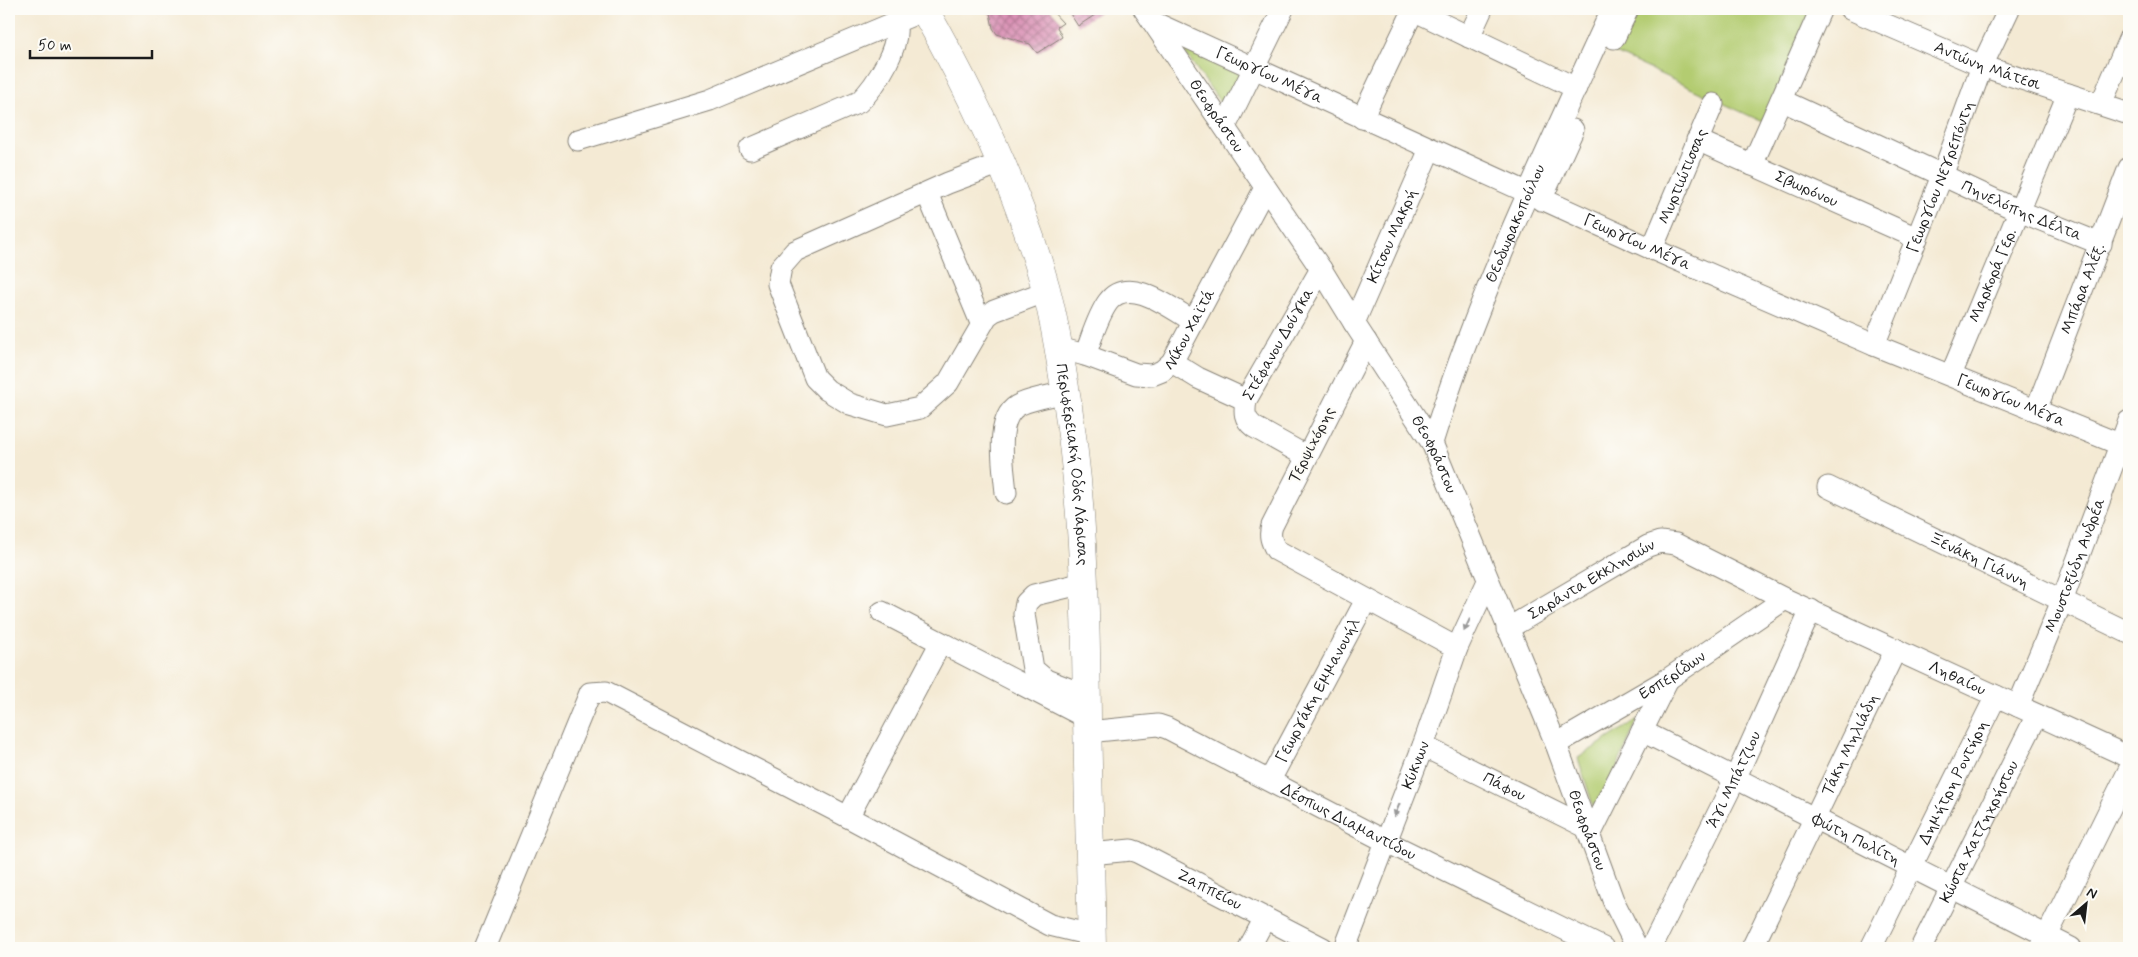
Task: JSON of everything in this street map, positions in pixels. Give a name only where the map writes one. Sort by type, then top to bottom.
[{"type":"highway","name":"Περιφερειακή Οδός Λάρισας","points":[[925,9],[971,98],[1001,163],[1029,232],[1047,291],[1059,348],[1079,492],[1084,583],[1092,942]]},
{"type":"street","points":[[578,140],[710,100],[925,9]]},
{"type":"street","points":[[1225,127],[1282,9]]},
{"type":"street","points":[[1469,37],[1482,9]]},
{"type":"street","name":"Θεοδωρακοπούλου","points":[[1432,443],[1450,386],[1472,327],[1534,197],[1576,88],[1612,9]]},
{"type":"street","points":[[1534,197],[1628,9]]},
{"type":"street","points":[[1752,165],[1822,9]]},
{"type":"street","name":"Αντώνη Μάτεσι","points":[[1850,9],[1889,17],[1982,66],[2129,114]]},
{"type":"street","name":"Γεωργίου Νεγρεπόντη","points":[[1874,344],[1942,176],[1982,66],[2009,9]]},
{"type":"street","points":[[1362,118],[1414,10],[1576,88]]},
{"type":"street","name":"Γεωργίου Μέγα","points":[[1148,15],[1254,68],[1534,197],[1874,344],[2125,446]]},
{"type":"street","name":"Θεοφράστου","points":[[1148,15],[1321,269],[1432,443],[1556,744],[1613,900],[1637,948]]},
{"type":"street","points":[[750,149],[859,102],[877,81],[895,42],[898,35],[895,22]]},
{"type":"street","points":[[2101,104],[2129,39]]},
{"type":"street","name":"Μαρκορά Γερ.","points":[[1951,375],[2068,94]]},
{"type":"street","name":"Πηνελόπης Δέλτα","points":[[1781,100],[2018,211],[2101,244]]},
{"type":"street","name":"Μυρτιώτισσας","points":[[1652,249],[1713,104]]},
{"type":"street","name":"Σβωρόνου","points":[[1697,140],[1917,238]]},
{"type":"street","name":"Κίτσου Μακρή","points":[[1354,323],[1430,149]]},
{"type":"street","points":[[1001,163],[926,193],[795,250],[781,267],[778,284],[815,378],[827,390],[850,404],[887,415],[920,408],[948,383],[970,348],[981,323],[994,311],[1047,291]]},
{"type":"street","name":"Μπάρα Αλέξ.","points":[[2036,410],[2129,168]]},
{"type":"street","name":"Νίκου Χαϊτά","points":[[1059,348],[1085,355],[1136,374],[1152,376],[1162,371],[1172,362],[1265,188]]},
{"type":"street","points":[[926,193],[981,323]]},
{"type":"street","name":"Στέφανου Δούγκα","points":[[1306,456],[1247,421],[1244,412],[1246,400],[1321,269]]},
{"type":"street","points":[[1085,355],[1101,314],[1108,301],[1118,293],[1130,290],[1141,292],[1193,320]]},
{"type":"street","name":"Τερψιχόρης","points":[[1366,342],[1306,456],[1270,533],[1276,550],[1366,600]]},
{"type":"street","points":[[1172,362],[1198,378],[1246,400]]},
{"type":"street","points":[[1006,493],[1002,432],[1008,414],[1022,403],[1066,392]]},
{"type":"street","name":"Μουστοξύδη Ανδρέα","points":[[2018,706],[2125,446],[2129,421]]},
{"type":"street","name":"Ξενάκη Γιάννη","points":[[1828,487],[2129,633]]},
{"type":"street","name":"Σαράντα Εκκλησιών","points":[[1508,629],[1648,546],[1660,542],[1676,544],[1785,599]]},
{"type":"street","name":"Κύκνων","points":[[1345,948],[1423,746],[1457,648],[1488,581]]},
{"type":"street","points":[[1084,583],[1034,595],[1026,602],[1024,614],[1033,669],[1087,715]]},
{"type":"street","name":"Ληθαίου","points":[[1785,599],[2129,758]]},
{"type":"street","name":"Εσπερίδων","points":[[1556,744],[1668,679],[1785,599]]},
{"type":"street","points":[[1366,600],[1457,648]]},
{"type":"street","name":"Γεωργάκη Εμμανουήλ","points":[[1270,780],[1366,600]]},
{"type":"street","name":"Άγι Μπάτζιου","points":[[1651,948],[1735,779],[1812,610]]},
{"type":"street","points":[[882,612],[940,644],[1087,715]]},
{"type":"street","points":[[848,817],[940,644]]},
{"type":"street","name":"Τάκη Μηλιάδη","points":[[1752,948],[1896,649]]},
{"type":"street","points":[[1588,831],[1668,679]]},
{"type":"street","points":[[485,948],[590,693],[606,692],[848,817],[1050,925],[1092,942]]},
{"type":"street","name":"Δημήτρη Ροντήρη","points":[[1871,948],[1996,696]]},
{"type":"street","name":"Δέσπως Διαμαντίδου","points":[[1087,715],[1158,725],[1167,728],[1385,841],[1603,948]]},
{"type":"street","name":"Κώστα Χατζηχρήστου","points":[[1921,948],[2038,715]]},
{"type":"street","name":"Φώτη Πολίτη","points":[[1642,731],[1952,888],[2044,942],[2071,948]]},
{"type":"street","name":"Πάφου","points":[[1423,746],[1588,831]]},
{"type":"street","points":[[2044,942],[2129,770]]},
{"type":"street","name":"Ζαππείου","points":[[1090,854],[1130,850],[1137,852],[1323,948]]},
{"type":"street","points":[[1249,948],[1265,918]]},
{"type":"green space","points":[[1631,9],[1815,9],[1763,122],[1611,51]]},
{"type":"green space","points":[[1182,45],[1248,75],[1228,113],[1181,47]]},
{"type":"green space","points":[[1638,719],[1596,815],[1578,758]]},
{"type":"building","points":[[978,9],[1042,9],[1043,11],[1050,9],[1063,23],[1057,27],[1062,37],[1037,53],[1030,44],[997,34],[993,28],[990,13],[978,11]]},
{"type":"building","points":[[1067,9],[1104,9],[1078,26]]}]
